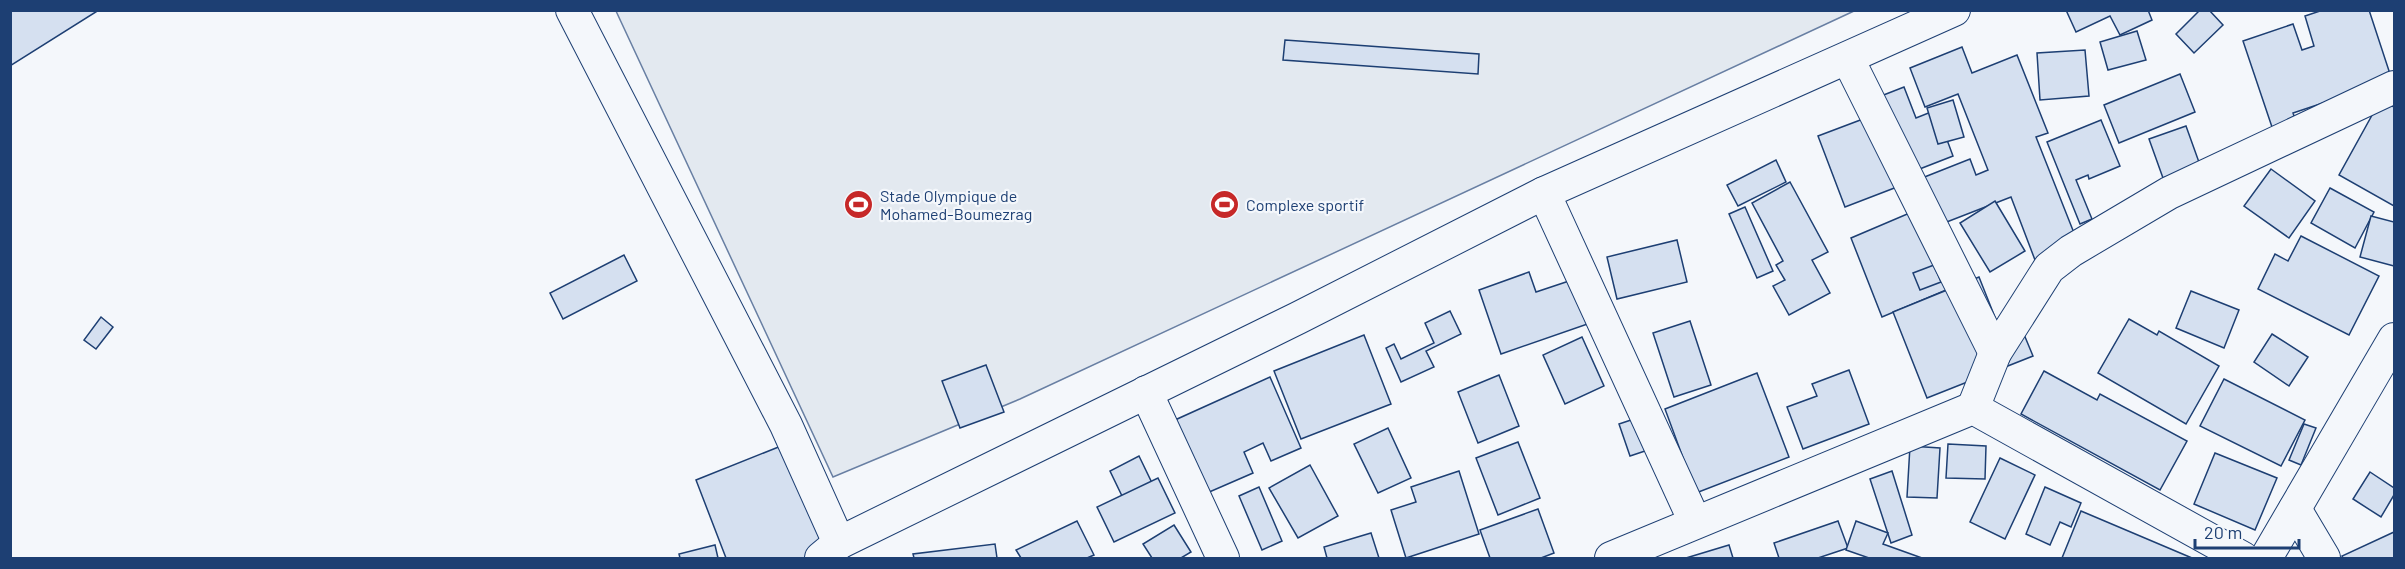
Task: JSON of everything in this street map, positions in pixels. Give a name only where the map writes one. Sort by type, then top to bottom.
[{"type":"street","points":[[572,10],[786,425],[830,551],[1544,193],[1954,10]]},
{"type":"street","points":[[1848,59],[1995,353]]},
{"type":"street","points":[[1611,558],[1973,408],[1995,353],[2049,268],[2071,251],[2169,193],[2394,87]]},
{"type":"street","points":[[1544,193],[1695,522]]},
{"type":"street","points":[[2266,558],[2394,339]]},
{"type":"street","points":[[1146,392],[1223,558]]},
{"type":"street","points":[[1973,408],[2243,558]]},
{"type":"street","points":[[2295,509],[2324,558]]},
{"type":"shaded area","points":[[616,11],[1854,11],[1020,399],[833,477]]},
{"type":"building","points":[[10,10],[99,10],[10,66]]},
{"type":"building","points":[[2066,10],[2148,10],[2152,20],[2120,35],[2110,16],[2076,32]]},
{"type":"building","points":[[2200,10],[2209,10],[2223,25],[2194,53],[2176,34]]},
{"type":"building","points":[[2323,10],[2369,10],[2392,80],[2293,113],[2296,122],[2273,130],[2243,41],[2293,24],[2302,50],[2314,46],[2305,16]]},
{"type":"building","points":[[2137,31],[2146,60],[2108,70],[2100,42]]},
{"type":"building","points":[[1285,40],[1479,54],[1478,74],[1283,60]]},
{"type":"building","points":[[1962,47],[1972,73],[2017,55],[2048,133],[2036,137],[2078,243],[2035,260],[2011,197],[1939,225],[1922,178],[1970,159],[1976,175],[1988,170],[1958,94],[1925,107],[1910,68]]},
{"type":"building","points":[[2085,50],[2089,96],[2040,100],[2037,53]]},
{"type":"building","points":[[2180,74],[2195,112],[2119,143],[2104,105]]},
{"type":"building","points":[[1904,87],[1916,118],[1936,110],[1953,156],[1894,179],[1897,187],[1845,207],[1818,136],[1863,119],[1858,105]]},
{"type":"building","points":[[2381,99],[2394,107],[2394,206],[2339,175]]},
{"type":"building","points":[[1953,100],[1964,137],[1938,144],[1927,108]]},
{"type":"building","points":[[2101,120],[2120,166],[2089,179],[2088,175],[2076,180],[2092,219],[2080,224],[2047,142]]},
{"type":"building","points":[[2186,126],[2200,165],[2163,178],[2149,139]]},
{"type":"building","points":[[1776,160],[1786,182],[1738,206],[1727,185]]},
{"type":"building","points":[[2271,169],[2315,201],[2289,238],[2244,206]]},
{"type":"building","points":[[1790,182],[1828,252],[1812,260],[1830,293],[1789,315],[1773,286],[1785,280],[1776,265],[1783,261],[1752,203]]},
{"type":"building","points":[[2330,188],[2374,212],[2355,248],[2311,223]]},
{"type":"building","points":[[1995,201],[2025,251],[1990,272],[1960,223]]},
{"type":"building","points":[[1745,207],[1773,271],[1757,278],[1729,214]]},
{"type":"building","points":[[1919,209],[1951,288],[1882,317],[1851,238]]},
{"type":"building","points":[[2371,216],[2394,222],[2394,266],[2360,257]]},
{"type":"building","points":[[2301,236],[2379,276],[2349,335],[2258,289],[2275,254],[2288,261]]},
{"type":"building","points":[[1677,240],[1687,282],[1617,299],[1607,257]]},
{"type":"building","points":[[624,255],[637,281],[563,319],[550,293]]},
{"type":"building","points":[[1934,265],[1941,282],[1920,290],[1913,273]]},
{"type":"building","points":[[1529,272],[1536,292],[1584,276],[1599,320],[1501,354],[1479,290]]},
{"type":"building","points":[[1979,277],[2004,340],[2023,332],[2033,356],[1927,398],[1893,312]]},
{"type":"building","points":[[2191,291],[2239,310],[2224,348],[2176,328]]},
{"type":"building","points":[[1450,311],[1461,334],[1426,351],[1434,367],[1401,382],[1386,348],[1394,344],[1401,359],[1434,343],[1425,323]]},
{"type":"building","points":[[101,317],[113,327],[96,349],[84,340]]},
{"type":"building","points":[[2129,319],[2157,335],[2159,331],[2219,366],[2186,424],[2098,373]]},
{"type":"building","points":[[1690,321],[1711,385],[1674,397],[1653,333]]},
{"type":"building","points":[[2272,334],[2308,357],[2289,386],[2254,362]]},
{"type":"building","points":[[1364,335],[1391,404],[1301,439],[1274,371]]},
{"type":"building","points":[[1582,337],[1604,386],[1565,404],[1543,355]]},
{"type":"building","points":[[986,365],[1004,412],[960,428],[942,381]]},
{"type":"building","points":[[1849,370],[1869,424],[1803,449],[1787,407],[1817,396],[1812,384]]},
{"type":"building","points":[[2044,371],[2097,400],[2100,394],[2187,441],[2160,490],[2021,414]]},
{"type":"building","points":[[1757,373],[1789,457],[1696,493],[1665,409]]},
{"type":"building","points":[[1499,375],[1519,426],[1478,443],[1458,392]]},
{"type":"building","points":[[1270,377],[1301,448],[1271,461],[1263,443],[1244,452],[1253,473],[1207,493],[1175,420]]},
{"type":"building","points":[[2224,379],[2305,420],[2281,466],[2200,426]]},
{"type":"building","points":[[1637,418],[1648,450],[1630,456],[1619,424]]},
{"type":"building","points":[[2304,424],[2316,428],[2301,465],[2289,460]]},
{"type":"building","points":[[1388,428],[1411,478],[1378,493],[1354,444]]},
{"type":"building","points":[[1518,442],[1540,498],[1498,515],[1476,458]]},
{"type":"building","points":[[786,444],[829,555],[819,558],[726,558],[696,480]]},
{"type":"building","points":[[1948,444],[1986,446],[1985,479],[1946,478]]},
{"type":"building","points":[[1910,446],[1940,448],[1937,498],[1907,497]]},
{"type":"building","points":[[2215,453],[2277,478],[2255,530],[2194,504]]},
{"type":"building","points":[[1139,456],[1152,483],[1123,498],[1110,471]]},
{"type":"building","points":[[2000,458],[2035,475],[2005,539],[1970,522]]},
{"type":"building","points":[[1310,465],[1338,516],[1298,538],[1269,488]]},
{"type":"building","points":[[1459,471],[1479,534],[1406,558],[1391,510],[1416,502],[1411,487]]},
{"type":"building","points":[[1892,471],[1912,535],[1891,543],[1870,479]]},
{"type":"building","points":[[2370,472],[2394,488],[2394,495],[2381,517],[2353,499]]},
{"type":"building","points":[[1158,478],[1175,513],[1114,542],[1097,507]]},
{"type":"building","points":[[1259,487],[1282,541],[1262,550],[1239,496]]},
{"type":"building","points":[[2045,487],[2081,503],[2071,527],[2060,522],[2050,545],[2026,534]]},
{"type":"building","points":[[1538,509],[1554,553],[1541,558],[1490,558],[1480,530]]},
{"type":"building","points":[[2081,511],[2192,558],[2062,558]]},
{"type":"building","points":[[1077,521],[1094,555],[1087,558],[1021,558],[1016,550]]},
{"type":"building","points":[[1838,521],[1848,548],[1818,558],[1779,558],[1774,543]]},
{"type":"building","points":[[1856,521],[1888,533],[1883,544],[1922,558],[1869,558],[1846,550]]},
{"type":"building","points":[[1174,525],[1191,552],[1181,558],[1152,558],[1143,544]]},
{"type":"building","points":[[2394,532],[2394,558],[2343,558],[2342,556]]},
{"type":"building","points":[[1371,533],[1379,558],[1327,558],[1324,547]]},
{"type":"building","points":[[995,544],[997,558],[914,558],[913,554]]},
{"type":"building","points":[[715,545],[718,558],[680,558],[679,554]]},
{"type":"building","points":[[1729,545],[1733,558],[1686,558]]},
{"type":"place","name":"Stade Olympique de Mohamed-Boumezrag","points":[[859,205]]},
{"type":"place","name":"Complexe sportif","points":[[1225,205]]}]
